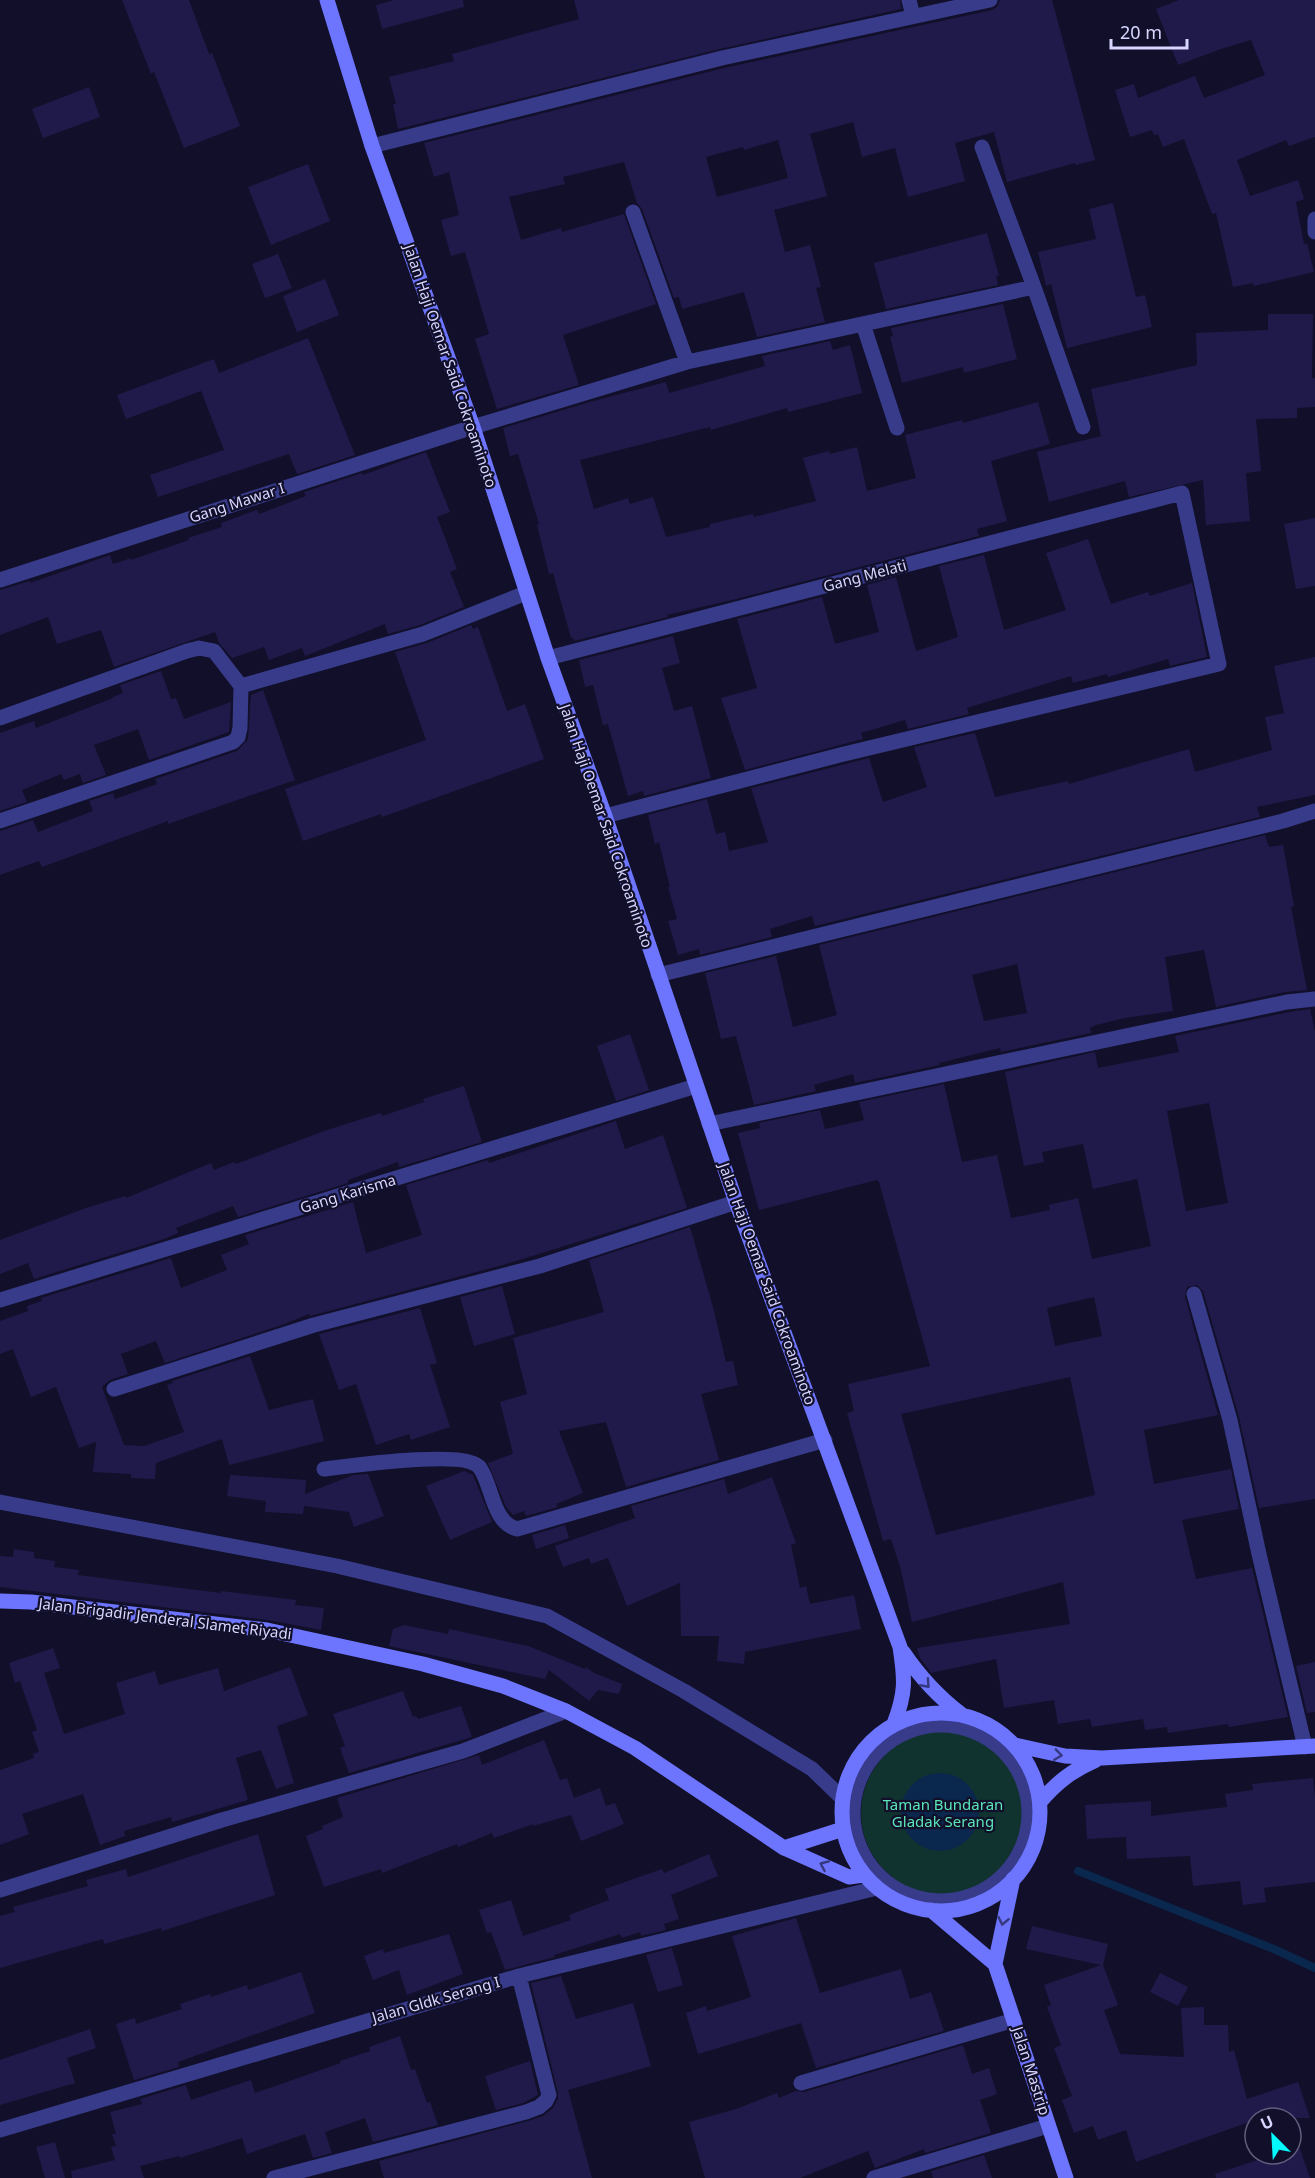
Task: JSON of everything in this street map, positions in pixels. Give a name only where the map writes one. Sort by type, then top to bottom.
[{"type":"main road","name":"Jalan Haji Oemar Said Cokroaminoto","points":[[327,0],[372,146],[473,427],[548,658],[605,816],[736,1202],[900,1647]]},
{"type":"main road","name":"Jalan Brigadir Jenderal Slamet Riyadi","points":[[0,1601],[30,1602],[267,1630],[423,1664],[503,1686],[566,1711],[635,1748],[784,1848],[849,1877],[864,1875]]},
{"type":"main road","points":[[900,1647],[920,1676],[938,1696],[960,1714]]},
{"type":"main road","points":[[894,1724],[903,1699],[904,1674],[900,1647]]},
{"type":"main road","points":[[926,1714],[960,1714],[991,1725],[1015,1745],[1032,1772],[1040,1802],[1038,1830],[1029,1856],[1013,1879],[989,1898],[961,1908],[931,1910],[902,1903],[876,1888],[864,1875],[850,1854],[843,1829],[842,1798],[851,1769],[869,1743],[894,1724],[926,1714]]},
{"type":"main road","points":[[1015,1745],[1065,1756],[1102,1758],[1310,1747]]},
{"type":"main road","points":[[1040,1802],[1054,1785],[1075,1769],[1102,1758]]},
{"type":"main road","points":[[784,1848],[843,1829]]},
{"type":"main road","points":[[931,1910],[995,1964],[1013,1879]]},
{"type":"main road","name":"Jalan Mastrip","points":[[995,1964],[1066,2178]]},
{"type":"street","points":[[909,0],[913,16]]},
{"type":"street","points":[[372,146],[722,58],[990,0]]},
{"type":"street","points":[[982,147],[1083,427]]},
{"type":"street","points":[[633,212],[687,362]]},
{"type":"street","points":[[1315,219],[1315,232]]},
{"type":"street","name":"Gang Mawar I","points":[[0,580],[473,427],[687,362],[1034,287]]},
{"type":"street","points":[[863,324],[897,428]]},
{"type":"street","name":"Gang Melati","points":[[548,658],[1182,493],[1219,664],[840,755],[605,816]]},
{"type":"street","points":[[241,686],[423,634],[526,593]]},
{"type":"street","points":[[0,718],[199,648],[214,651],[241,686],[240,728],[234,742],[0,820]]},
{"type":"street","points":[[658,975],[1284,821],[1315,811]]},
{"type":"street","points":[[709,1124],[1287,1002],[1315,999]]},
{"type":"street","name":"Gang Karisma","points":[[0,1300],[696,1086]]},
{"type":"street","points":[[114,1389],[314,1325],[540,1266],[736,1202]]},
{"type":"street","points":[[1194,1294],[1230,1420],[1259,1554],[1310,1747]]},
{"type":"street","points":[[324,1468],[408,1460],[469,1460],[480,1467],[502,1519],[509,1527],[517,1529],[825,1440]]},
{"type":"street","points":[[0,1502],[337,1566],[547,1616],[684,1691],[812,1769],[842,1798]]},
{"type":"street","points":[[0,1890],[222,1820],[463,1751],[566,1711]]},
{"type":"street","points":[[941,1724],[971,1729],[998,1744],[1018,1768],[1029,1797],[1029,1828],[1018,1857],[998,1880],[974,1895],[947,1901],[919,1899],[893,1888],[872,1870],[858,1846],[851,1819],[854,1791],[865,1766],[883,1745],[910,1729],[941,1724]]},
{"type":"street","name":"Jalan Gldk Serang I","points":[[0,2130],[519,1976],[876,1888]]},
{"type":"street","points":[[274,2178],[539,2107],[549,2095],[519,1976]]},
{"type":"street","points":[[801,2083],[1014,2020]]},
{"type":"street","points":[[874,2178],[1048,2126]]},
{"type":"green space","name":"Taman Bundaran Gladak Serang","points":[[943,1731],[974,1738],[1001,1755],[1018,1782],[1025,1813],[1018,1844],[1001,1871],[974,1888],[943,1895],[912,1888],[885,1871],[868,1844],[861,1813],[868,1782],[885,1755],[912,1738]]},
{"type":"water","points":[[940,1773],[955,1776],[968,1784],[976,1797],[979,1812],[976,1827],[968,1840],[955,1848],[940,1851],[925,1848],[912,1840],[904,1827],[901,1812],[904,1797],[912,1784],[925,1776]]},
{"type":"building","points":[[122,0],[189,0],[240,126],[184,148],[154,72],[151,74]]},
{"type":"building","points":[[394,0],[463,0],[464,7],[382,29],[376,5]]},
{"type":"building","points":[[574,0],[900,0],[901,9],[720,49],[398,129],[393,104],[396,104],[389,77],[454,61],[452,54],[579,19]]},
{"type":"building","points":[[1000,0],[1052,0],[1095,160],[1076,165],[1075,163],[1007,182],[994,132],[955,143],[965,181],[908,197],[895,148],[862,157],[853,122],[810,134],[827,196],[774,210],[785,252],[810,245],[821,287],[816,288],[825,322],[757,337],[744,292],[682,309],[679,297],[674,298],[642,209],[637,203],[624,162],[563,177],[565,184],[509,197],[521,240],[561,228],[562,232],[624,214],[656,304],[563,335],[579,385],[497,409],[475,339],[489,334],[465,252],[451,256],[441,220],[459,215],[449,172],[434,177],[424,143],[724,68],[992,10],[997,7]],"holes":[[[778,140],[788,178],[717,197],[706,157],[743,147],[744,150]]]},
{"type":"building","points":[[1179,0],[1315,0],[1315,137],[1289,146],[1286,140],[1237,160],[1250,196],[1298,180],[1304,199],[1296,202],[1304,244],[1307,243],[1314,272],[1254,286],[1253,283],[1233,287],[1216,213],[1212,214],[1184,139],[1163,147],[1158,134],[1154,135],[1152,130],[1130,137],[1115,90],[1134,84],[1138,98],[1195,76],[1204,98],[1265,75],[1251,40],[1178,65],[1156,9]]},
{"type":"building","points":[[89,87],[100,117],[43,138],[32,109]]},
{"type":"building","points":[[308,164],[330,221],[271,245],[248,187]]},
{"type":"building","points":[[1113,203],[1136,297],[1145,295],[1152,327],[1067,348],[1051,284],[1046,286],[1038,252],[1096,239],[1089,209]]},
{"type":"building","points":[[987,233],[999,276],[996,276],[998,285],[886,309],[874,263]]},
{"type":"building","points":[[278,254],[292,288],[265,298],[252,264]]},
{"type":"building","points":[[325,279],[339,315],[297,332],[283,296]]},
{"type":"building","points":[[1003,304],[1017,359],[964,373],[963,367],[902,383],[890,337],[893,336],[891,328]]},
{"type":"building","points":[[1268,314],[1313,314],[1312,378],[1315,378],[1315,407],[1297,408],[1297,418],[1256,419],[1261,471],[1246,473],[1250,521],[1206,525],[1203,480],[1129,497],[1125,481],[1049,502],[1037,452],[1101,436],[1091,389],[1197,365],[1196,333],[1268,330]]},
{"type":"building","points":[[308,338],[355,455],[297,474],[289,454],[158,497],[150,475],[224,450],[201,391],[126,419],[117,395],[214,359],[219,373]]},
{"type":"building","points":[[830,341],[833,350],[850,345],[862,393],[788,412],[787,408],[711,430],[710,427],[580,460],[594,509],[628,498],[630,504],[653,497],[666,537],[753,514],[754,517],[816,501],[803,458],[857,447],[867,491],[916,478],[905,435],[962,420],[963,423],[1038,402],[1050,444],[991,461],[1007,521],[977,529],[979,536],[667,615],[668,617],[574,641],[571,638],[553,573],[549,574],[537,525],[539,524],[518,454],[510,456],[503,428],[666,382],[669,393],[765,366],[762,356]]},
{"type":"building","points":[[426,452],[450,512],[437,517],[457,569],[450,572],[464,607],[420,625],[388,634],[385,624],[305,656],[302,648],[269,660],[264,647],[232,658],[219,643],[215,632],[114,667],[101,630],[57,644],[48,617],[0,635],[0,590],[30,581],[30,583],[110,555],[113,564],[131,558],[131,560],[222,527],[221,523],[257,510],[259,514],[306,496],[304,492],[362,473],[363,475]]},
{"type":"building","points":[[1315,518],[1315,586],[1296,589],[1284,524]]},
{"type":"building","points":[[1088,539],[1111,604],[1148,592],[1150,596],[1192,583],[1207,657],[1170,666],[1168,659],[1108,677],[1107,674],[1073,683],[1071,676],[967,708],[969,714],[908,729],[905,720],[861,733],[863,739],[745,770],[721,698],[757,688],[737,619],[822,597],[835,644],[879,632],[867,585],[896,577],[916,651],[958,637],[939,566],[984,555],[1004,630],[1066,610],[1046,553]]},
{"type":"building","points":[[471,625],[473,629],[478,627],[507,711],[525,704],[544,759],[382,817],[381,814],[303,841],[285,789],[426,740],[395,652],[427,643]]},
{"type":"building","points":[[673,636],[680,663],[662,668],[674,711],[692,706],[711,778],[644,796],[643,791],[628,796],[608,724],[603,725],[593,685],[585,687],[579,660]]},
{"type":"building","points":[[1315,657],[1315,795],[1257,807],[1260,817],[815,926],[812,916],[770,929],[772,937],[700,955],[699,949],[678,955],[668,921],[677,919],[659,842],[655,844],[648,815],[707,799],[716,834],[725,832],[729,851],[768,842],[751,788],[869,758],[883,802],[927,787],[914,747],[975,733],[995,797],[1068,781],[1069,784],[1189,749],[1195,772],[1272,750],[1265,717],[1284,713],[1274,666]]},
{"type":"building","points":[[161,671],[171,699],[176,698],[184,719],[231,702],[229,732],[149,760],[138,729],[94,745],[106,775],[83,783],[80,774],[64,780],[61,774],[22,790],[27,802],[0,811],[0,733],[34,721],[36,728],[113,698],[123,693],[120,685]]},
{"type":"building","points":[[263,690],[295,780],[168,824],[168,821],[42,867],[39,861],[0,875],[0,831],[33,820],[38,832],[93,811],[89,801],[113,793],[115,799],[157,784],[155,779],[237,751],[248,739],[251,695]]},
{"type":"building","points":[[1265,835],[1269,847],[1283,845],[1294,906],[1291,907],[1307,990],[1285,992],[1216,1007],[1204,950],[1165,957],[1173,1011],[1125,1018],[1096,1025],[1090,1028],[1091,1033],[1001,1052],[1000,1048],[939,1063],[940,1065],[855,1083],[853,1074],[814,1085],[816,1091],[754,1105],[736,1036],[721,1039],[705,973],[776,956],[793,1027],[837,1015],[819,945]],"holes":[[[1017,964],[1027,1013],[984,1021],[972,975]]]},
{"type":"building","points":[[1310,1009],[1315,1032],[1315,1499],[1259,1508],[1239,1417],[1203,1291],[1197,1285],[1187,1287],[1185,1297],[1218,1415],[1144,1430],[1154,1484],[1231,1469],[1239,1509],[1182,1520],[1196,1579],[1252,1568],[1288,1717],[1229,1727],[1228,1724],[1168,1733],[1167,1727],[1145,1730],[1143,1719],[1092,1727],[1090,1719],[1058,1724],[1054,1700],[1004,1708],[996,1659],[931,1673],[920,1658],[917,1648],[1070,1624],[1063,1582],[912,1622],[901,1570],[891,1539],[883,1541],[847,1413],[854,1411],[848,1384],[930,1366],[879,1182],[877,1180],[759,1210],[738,1133],[760,1128],[759,1123],[820,1110],[825,1129],[864,1120],[859,1102],[944,1084],[962,1162],[997,1155],[1011,1218],[1050,1210],[1049,1205],[1078,1198],[1092,1259],[1151,1246],[1137,1179],[1093,1189],[1083,1144],[1042,1152],[1044,1162],[1024,1166],[1005,1072],[1095,1052],[1098,1068],[1179,1052],[1175,1036]],"holes":[[[1209,1103],[1228,1203],[1186,1211],[1167,1111]],[[1094,1297],[1102,1336],[1055,1346],[1047,1308]],[[1070,1377],[1095,1495],[936,1535],[901,1414]]]},
{"type":"building","points":[[630,1034],[649,1090],[616,1101],[597,1046]]},
{"type":"building","points":[[464,1086],[482,1142],[399,1167],[398,1162],[348,1180],[348,1183],[238,1217],[233,1206],[176,1228],[178,1233],[164,1239],[34,1279],[28,1263],[0,1274],[0,1240],[86,1208],[125,1196],[126,1198],[211,1163],[214,1170],[234,1162],[236,1164],[327,1130],[381,1113],[382,1116],[424,1102],[423,1099]]},
{"type":"building","points":[[616,1121],[625,1149],[663,1135],[687,1208],[503,1265],[310,1316],[309,1314],[165,1363],[156,1341],[121,1354],[128,1374],[110,1380],[102,1387],[124,1445],[144,1446],[184,1432],[167,1385],[173,1383],[172,1381],[250,1356],[269,1410],[313,1399],[324,1441],[229,1465],[222,1439],[156,1463],[155,1479],[131,1478],[131,1474],[93,1472],[96,1442],[79,1448],[56,1387],[31,1397],[13,1349],[0,1354],[0,1321],[28,1311],[27,1306],[42,1301],[41,1298],[171,1258],[181,1288],[227,1270],[221,1255],[249,1244],[245,1235],[353,1202],[366,1253],[422,1235],[406,1185],[488,1160],[489,1163]]},
{"type":"building","points":[[690,1227],[726,1362],[733,1361],[738,1385],[701,1394],[719,1460],[626,1487],[606,1422],[559,1431],[583,1493],[556,1504],[558,1507],[526,1516],[524,1511],[513,1515],[506,1507],[488,1463],[513,1454],[500,1402],[527,1394],[513,1338],[604,1312],[589,1260]]},
{"type":"building","points":[[502,1286],[515,1334],[474,1346],[460,1297]]},
{"type":"building","points":[[420,1308],[437,1363],[430,1365],[450,1427],[411,1440],[409,1434],[376,1445],[356,1384],[339,1390],[319,1334]]},
{"type":"building","points":[[464,1471],[473,1475],[492,1522],[450,1540],[426,1486]]},
{"type":"building","points":[[368,1474],[384,1516],[354,1527],[349,1512],[304,1506],[303,1514],[265,1512],[266,1501],[227,1496],[230,1475],[306,1480],[305,1494],[353,1475]]},
{"type":"building","points":[[772,1477],[796,1543],[791,1545],[800,1588],[806,1586],[810,1604],[854,1595],[861,1629],[745,1652],[744,1664],[717,1661],[719,1636],[681,1636],[680,1583],[627,1606],[608,1558],[591,1564],[589,1558],[563,1567],[555,1546],[635,1518],[631,1506],[724,1479],[728,1494]]},
{"type":"building","points":[[565,1525],[569,1538],[536,1549],[532,1535]]},
{"type":"building","points":[[14,1549],[34,1552],[34,1558],[55,1561],[54,1567],[79,1570],[78,1575],[296,1600],[295,1605],[324,1608],[321,1630],[268,1620],[0,1587],[0,1556],[13,1557]]},
{"type":"building","points":[[404,1625],[448,1634],[449,1629],[528,1646],[585,1669],[586,1667],[594,1673],[622,1684],[619,1694],[598,1690],[589,1701],[549,1670],[545,1679],[389,1646],[393,1629]]},
{"type":"building","points":[[53,1648],[60,1668],[44,1673],[64,1734],[125,1714],[116,1683],[155,1671],[159,1685],[218,1668],[224,1691],[290,1667],[308,1715],[277,1726],[294,1783],[276,1789],[261,1750],[236,1758],[248,1800],[172,1822],[171,1817],[124,1831],[125,1836],[100,1845],[83,1794],[22,1814],[29,1834],[0,1845],[0,1770],[34,1758],[33,1754],[39,1752],[32,1732],[37,1730],[20,1681],[15,1683],[9,1663]]},
{"type":"building","points":[[1315,1662],[1315,1712],[1307,1713],[1296,1666]]},
{"type":"building","points":[[403,1691],[413,1717],[416,1716],[418,1719],[461,1706],[472,1737],[349,1773],[340,1748],[345,1746],[333,1714]]},
{"type":"building","points":[[544,1740],[560,1780],[567,1778],[574,1798],[600,1788],[606,1806],[615,1803],[624,1824],[581,1841],[571,1815],[533,1826],[533,1824],[494,1838],[492,1833],[382,1873],[381,1869],[324,1887],[306,1836],[343,1817],[337,1798],[479,1755],[482,1765]]},
{"type":"building","points":[[1313,1778],[1315,1882],[1264,1888],[1266,1902],[1243,1905],[1240,1881],[1193,1886],[1190,1856],[1127,1859],[1126,1837],[1087,1839],[1085,1805],[1151,1801],[1151,1816],[1227,1807],[1225,1794],[1253,1790],[1252,1784]]},
{"type":"building","points":[[258,1834],[275,1895],[162,1931],[161,1928],[104,1944],[103,1939],[0,1968],[0,1916],[15,1912],[13,1907],[88,1886],[86,1880],[126,1869],[128,1877]]},
{"type":"building","points":[[709,1854],[718,1876],[671,1895],[679,1919],[664,1924],[666,1930],[641,1936],[640,1932],[622,1938],[620,1934],[554,1955],[555,1957],[505,1970],[491,1932],[487,1933],[479,1910],[511,1900],[523,1936],[571,1920],[569,1915],[609,1900],[605,1889],[662,1869],[664,1873]]},
{"type":"building","points":[[796,1918],[820,1993],[901,1969],[910,1999],[931,1992],[944,2031],[816,2068],[801,2023],[698,2054],[686,2013],[706,2006],[707,2011],[751,1997],[732,1936]]},
{"type":"building","points":[[1032,1926],[1108,1944],[1103,1965],[1118,2005],[1104,2010],[1120,2054],[1184,2057],[1181,2008],[1204,2007],[1204,2025],[1228,2025],[1229,2052],[1234,2050],[1247,2099],[1298,2082],[1310,2118],[1303,2118],[1303,2106],[1243,2106],[1243,2124],[1136,2162],[1126,2130],[1098,2140],[1093,2126],[1074,2133],[1062,2100],[1072,2096],[1054,2048],[1061,2045],[1047,2007],[1051,2005],[1044,1985],[1101,1965],[1026,1949]]},
{"type":"building","points":[[449,1934],[463,1974],[407,1995],[399,1970],[373,1980],[364,1956],[383,1949],[384,1953]]},
{"type":"building","points":[[672,1948],[683,1985],[658,1992],[646,1955]]},
{"type":"building","points":[[301,1972],[315,2013],[178,2062],[179,2067],[134,2080],[116,2024],[135,2018],[136,2024],[182,2009],[180,2004],[210,1994],[211,1997],[247,1985],[248,1990]]},
{"type":"building","points":[[1160,1973],[1188,1987],[1178,2006],[1150,1992]]},
{"type":"building","points":[[561,1976],[576,2019],[633,2003],[651,2066],[568,2090],[592,2178],[384,2178],[379,2161],[528,2121],[543,2116],[553,2108],[558,2099],[558,2093],[531,1983]]},
{"type":"building","points":[[90,2029],[96,2048],[67,2058],[75,2083],[0,2105],[0,2060]]},
{"type":"building","points":[[400,2036],[411,2070],[415,2069],[427,2103],[430,2102],[438,2125],[373,2142],[365,2118],[325,2132],[332,2153],[313,2158],[305,2134],[247,2154],[242,2138],[180,2158],[179,2156],[140,2166],[144,2178],[72,2178],[71,2171],[115,2160],[111,2147],[116,2146],[112,2134],[116,2134],[110,2112],[142,2104],[140,2099],[186,2085],[191,2100],[251,2080],[255,2093],[341,2063],[340,2061],[370,2051],[369,2047]]},
{"type":"building","points":[[963,2045],[972,2074],[989,2068],[997,2094],[980,2100],[991,2133],[925,2153],[924,2149],[875,2168],[868,2151],[800,2178],[705,2178],[689,2122],[736,2109],[777,2093],[779,2098],[796,2091],[804,2092]]},
{"type":"building","points":[[530,2061],[538,2095],[523,2103],[496,2110],[485,2076]]},
{"type":"building","points":[[55,2142],[65,2178],[45,2178],[36,2147]]},
{"type":"building","points":[[984,2155],[992,2178],[933,2178],[931,2171]]},
{"type":"building","points":[[1303,2158],[1310,2178],[1216,2178],[1215,2174],[1243,2165],[1303,2166]]},
{"type":"waterway","points":[[1078,1871],[1276,1950],[1315,1968]]}]
